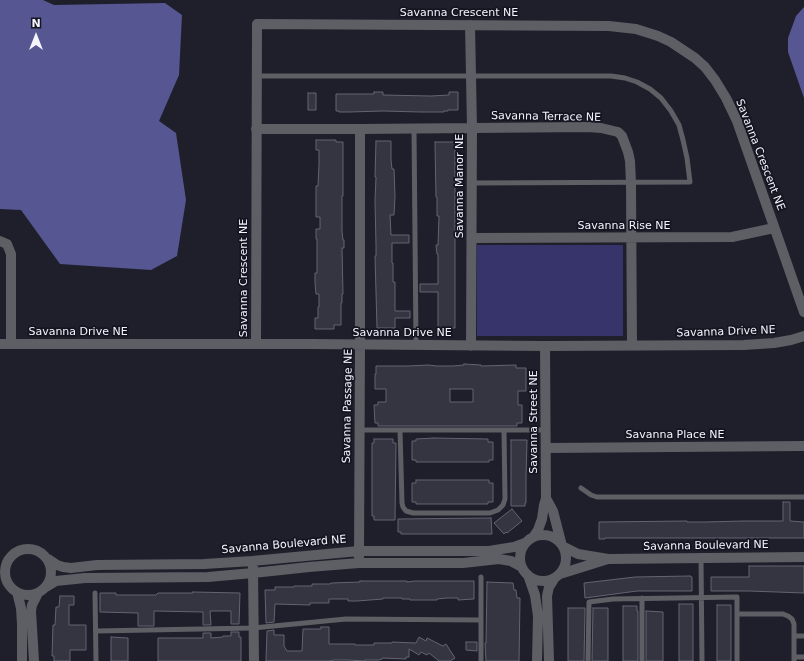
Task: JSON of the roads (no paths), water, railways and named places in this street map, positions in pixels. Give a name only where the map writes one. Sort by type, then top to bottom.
[{"type":"street","name":"Savanna Crescent NE","points":[[256,344],[257,24],[623,27],[636,29],[671,42],[695,58],[705,68],[715,80],[726,98],[736,120],[804,312]]},
{"type":"street","name":"Savanna Manor NE","points":[[470,26],[472,128],[471,346]]},
{"type":"street","name":"Savanna Terrace NE","points":[[256,129],[601,128],[618,132],[622,136],[625,143],[630,161],[632,346]]},
{"type":"street","name":"Savanna Passage NE","points":[[359,563],[360,129]]},
{"type":"street","name":"Savanna Rise NE","points":[[472,238],[732,237],[774,228]]},
{"type":"street","points":[[0,241],[7,244],[11,254],[11,344]]},
{"type":"street","name":"Savanna Drive NE","points":[[0,344],[471,346],[744,345],[774,343],[804,336]]},
{"type":"street","name":"Savanna Street NE","points":[[534,536],[542,519],[546,498],[545,346]]},
{"type":"street","name":"Savanna Place NE","points":[[546,448],[804,446]]},
{"type":"street","name":"Savanna Street NE","points":[[546,498],[553,511],[562,544]]},
{"type":"street","points":[[537,661],[538,616],[535,595],[520,560],[520,554],[525,543],[529,539],[540,534],[551,536],[562,544],[567,554],[567,561],[564,568],[549,587],[546,596],[549,661]]},
{"type":"street","name":"Savanna Boulevard NE","points":[[48,558],[57,565],[71,568],[97,565],[204,564],[359,551],[489,551],[514,547],[525,543]]},
{"type":"street","name":"Savanna Boulevard NE","points":[[562,544],[578,554],[608,559],[804,557]]},
{"type":"street","points":[[0,561],[20,550],[27,548],[35,549],[42,553],[48,558],[51,564],[52,570],[49,582],[32,604],[31,611],[34,661]]},
{"type":"street","points":[[13,554],[6,564],[4,580],[17,592],[27,595],[33,595],[56,581],[85,578],[208,577],[359,563],[463,563],[504,560],[511,561],[532,578],[539,581],[546,581],[557,577]]},
{"type":"street","name":"Savanna Boulevard NE","points":[[557,577],[608,559]]},
{"type":"street","points":[[252,561],[254,661]]},
{"type":"street","points":[[17,592],[22,624],[22,661]]},
{"type":"lane","points":[[257,76],[611,76],[625,78],[650,89],[668,106],[679,125],[684,140],[690,182],[472,183]]},
{"type":"lane","points":[[414,129],[416,345]]},
{"type":"lane","points":[[359,430],[546,430]]},
{"type":"lane","points":[[400,430],[402,503],[406,511],[413,513],[490,513],[503,506],[505,499],[504,430]]},
{"type":"lane","points":[[581,488],[597,497],[804,497]]},
{"type":"lane","points":[[701,558],[702,661]]},
{"type":"lane","points":[[481,577],[481,661]]},
{"type":"lane","points":[[95,593],[96,661]]},
{"type":"lane","points":[[588,661],[589,602],[613,599],[702,597],[737,597],[737,661]]},
{"type":"lane","points":[[642,598],[642,661]]},
{"type":"lane","points":[[737,614],[783,614],[788,616],[792,619],[794,624],[794,659],[804,657]]},
{"type":"lane","points":[[96,631],[253,628],[346,619],[481,620]]},
{"type":"lane","points":[[794,636],[804,636]]}]
